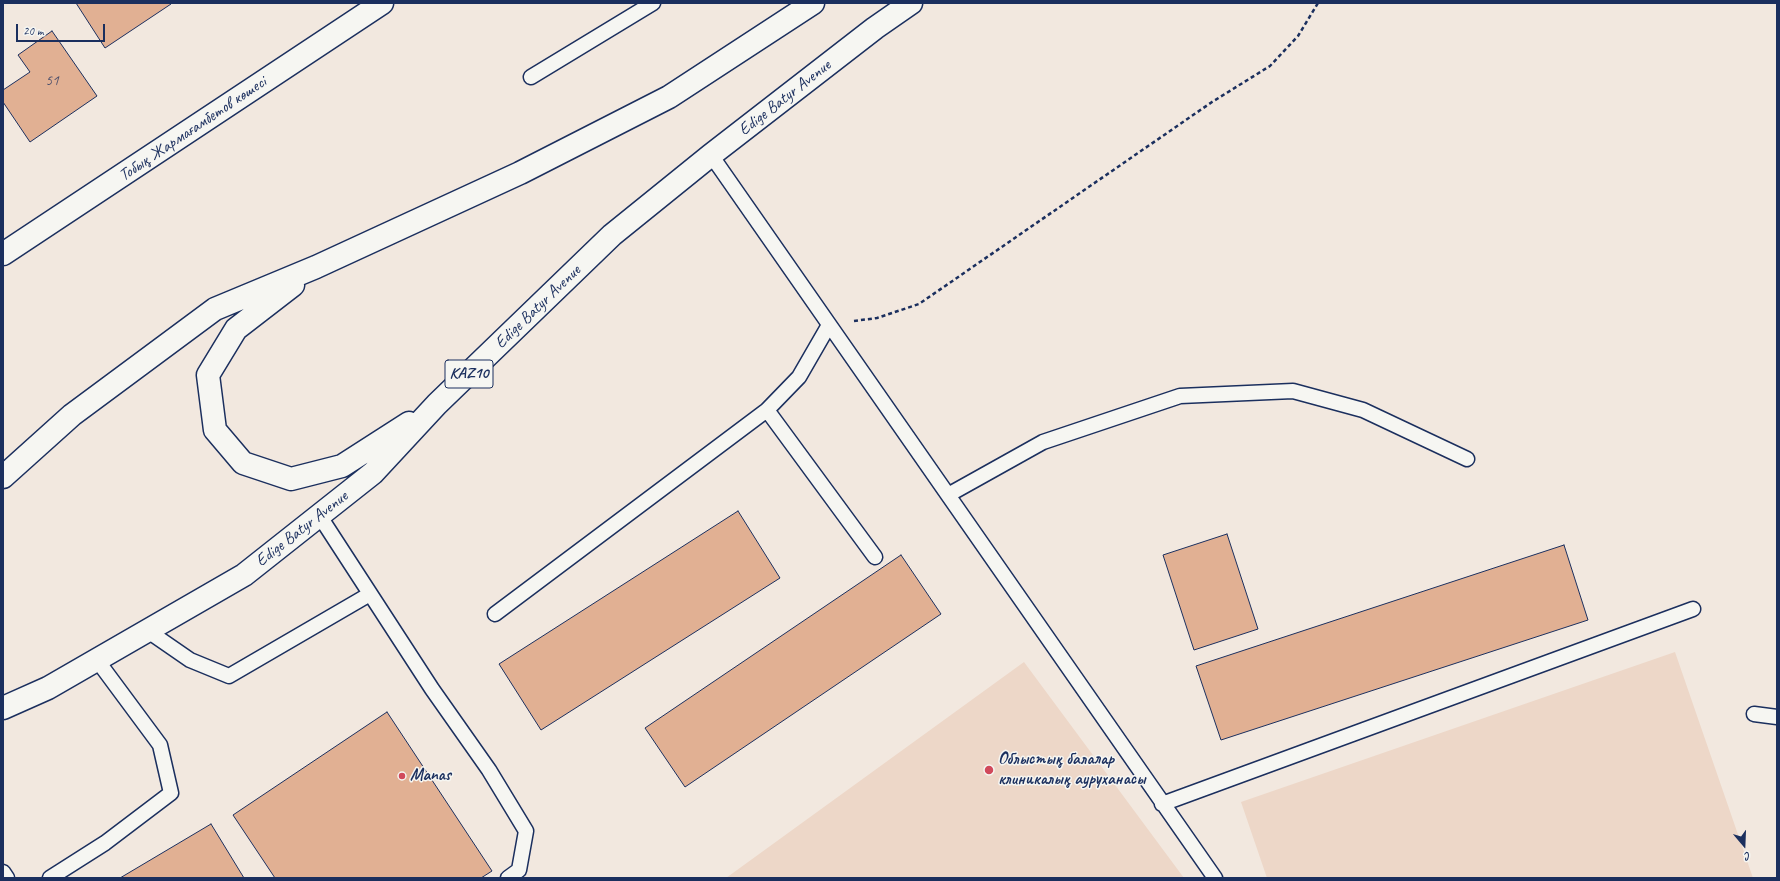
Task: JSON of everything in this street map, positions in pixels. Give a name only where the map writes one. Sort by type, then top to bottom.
[{"type":"main road","name":"Тобық Жармағамбетов көшесі","points":[[3,254],[382,3]]},
{"type":"main road","points":[[3,477],[72,415],[214,309],[316,267],[520,173],[669,97],[813,3]]},
{"type":"main road","name":"Edige Batyr Avenue","points":[[3,708],[48,688],[244,575],[373,473],[437,404],[612,235],[711,155],[875,28],[911,3]]},
{"type":"main road","points":[[316,267],[236,329],[208,375],[215,430],[243,463],[291,478],[342,466],[437,404]]},
{"type":"lane","points":[[530,77],[654,3]]},
{"type":"lane","points":[[711,155],[1215,878]]},
{"type":"lane","points":[[495,614],[767,410],[799,377],[829,325]]},
{"type":"lane","points":[[948,495],[1043,442],[1180,396],[1293,391],[1363,410],[1467,459]]},
{"type":"lane","points":[[767,410],[875,557]]},
{"type":"lane","points":[[3,467],[72,415]]},
{"type":"lane","points":[[319,515],[432,689],[489,770],[526,831],[519,870],[508,878]]},
{"type":"lane","points":[[148,631],[190,660],[229,676],[370,594]]},
{"type":"lane","points":[[1162,804],[1693,609]]},
{"type":"lane","points":[[50,878],[106,843],[171,793],[160,745],[97,660]]},
{"type":"lane","points":[[1754,714],[1777,717]]},
{"type":"lane","points":[[3,872],[7,878]]},
{"type":"path","points":[[829,325],[877,318],[919,304],[1212,102],[1270,66],[1298,36],[1318,3]]},
{"type":"shaded area","points":[[1675,652],[1753,878],[1267,878],[1241,802]]},
{"type":"shaded area","name":"Облыстық балалар клиникалық ауруханасы","points":[[1024,662],[1184,878],[726,878]]},
{"type":"building","points":[[76,3],[170,3],[171,4],[105,48]]},
{"type":"building","points":[[52,31],[97,96],[30,142],[3,102],[3,90],[30,72],[18,55]]},
{"type":"building","points":[[738,511],[780,578],[541,730],[499,664]]},
{"type":"building","points":[[1227,534],[1258,629],[1194,650],[1163,555]]},
{"type":"building","points":[[1564,545],[1588,620],[1221,740],[1196,666]]},
{"type":"building","points":[[901,555],[941,614],[685,787],[645,728]]},
{"type":"building","points":[[387,712],[492,871],[481,878],[275,878],[233,815]]},
{"type":"building","points":[[211,824],[244,878],[120,878]]},
{"type":"place","name":"Облыстық балалар клиникалық ауруханасы","points":[[989,770]]},
{"type":"place","name":"Manas","points":[[402,776]]}]
